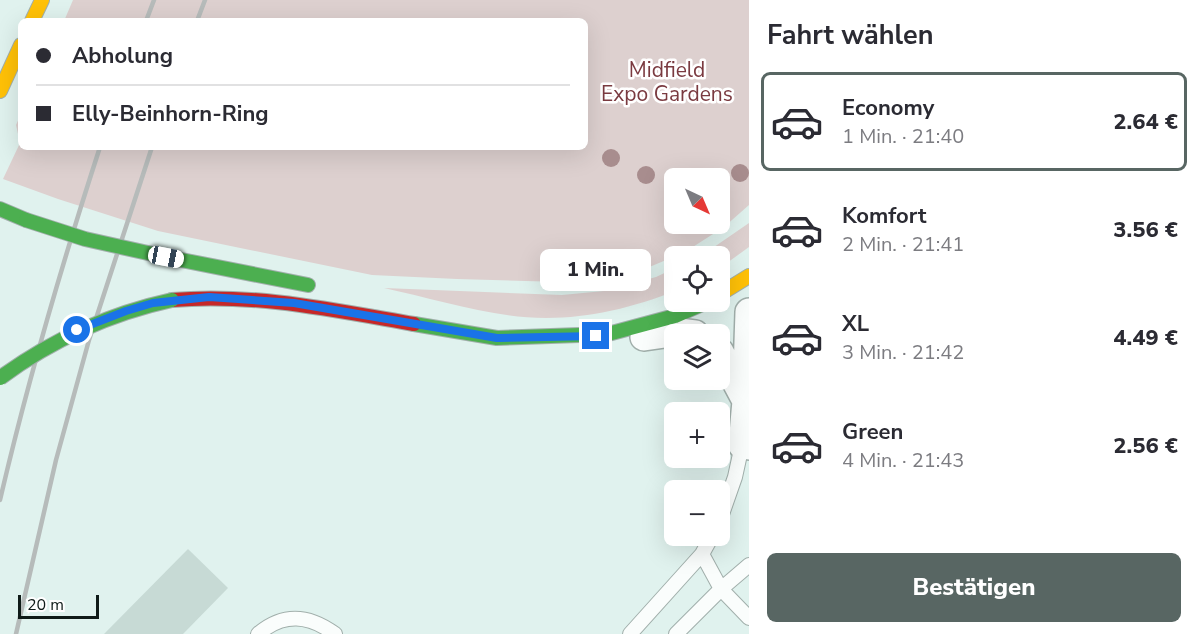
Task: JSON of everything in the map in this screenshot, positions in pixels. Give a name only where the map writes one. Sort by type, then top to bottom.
[{"type":"main road","points":[[33,18],[42,0]]},
{"type":"main road","points":[[0,91],[18,52]]},
{"type":"main road","points":[[0,209],[65,233],[166,257],[319,287]]},
{"type":"main road","points":[[730,288],[749,276]]},
{"type":"main road","points":[[0,378],[34,353],[77,330],[126,311],[172,300],[209,297],[294,303],[497,338],[584,337],[608,334],[684,312]]},
{"type":"main road","points":[[379,304],[406,323]]},
{"type":"street","points":[[746,445],[749,312]]},
{"type":"street","points":[[608,334],[631,340],[664,334]]},
{"type":"street","points":[[730,371],[746,401]]},
{"type":"lane","points":[[730,491],[746,445]]},
{"type":"lane","points":[[630,634],[702,554],[706,546]]},
{"type":"lane","points":[[702,554],[721,589],[749,618]]},
{"type":"lane","points":[[676,634],[721,589],[749,566]]},
{"type":"lane","points":[[258,634],[267,626],[291,618],[318,622],[335,634]]},
{"type":"green space","name":"Midfield Expo Gardens","points":[[73,0],[749,0],[749,205],[730,222],[730,168],[664,168],[664,234],[713,234],[694,246],[664,246],[664,261],[640,271],[561,282],[372,275],[158,231],[3,179],[18,147],[18,150],[588,150],[588,18],[65,18]]},
{"type":"green space","points":[[749,223],[749,247],[730,261],[730,246],[716,246]]},
{"type":"green space","points":[[664,273],[664,295],[612,310],[579,316],[546,318],[506,315],[384,288],[562,295],[604,291]]},
{"type":"building","points":[[188,549],[228,588],[183,634],[104,634]]},
{"type":"railway","points":[[147,18],[154,0]]},
{"type":"railway","points":[[198,18],[205,0]]},
{"type":"railway","points":[[0,500],[46,322],[99,150]]},
{"type":"railway","points":[[16,634],[56,460],[89,340],[151,150]]},
{"type":"traffic: fast","points":[[0,209],[26,220]]},
{"type":"traffic: fast","points":[[26,220],[85,239],[166,257]]},
{"type":"traffic: fast","points":[[166,257],[308,285]]},
{"type":"traffic: fast","points":[[0,378],[40,351],[82,330],[126,313],[172,300]]},
{"type":"traffic: fast","points":[[414,324],[497,338],[608,334],[684,312]]},
{"type":"traffic: slow","points":[[33,18],[42,0]]},
{"type":"traffic: slow","points":[[0,91],[18,52]]},
{"type":"traffic: slow","points":[[730,288],[749,276]]},
{"type":"traffic: jam","points":[[172,300],[203,298],[263,301],[323,308],[414,324]]},
{"type":"route","points":[[77,330],[153,303],[209,297],[294,303],[497,338],[596,336]]}]
